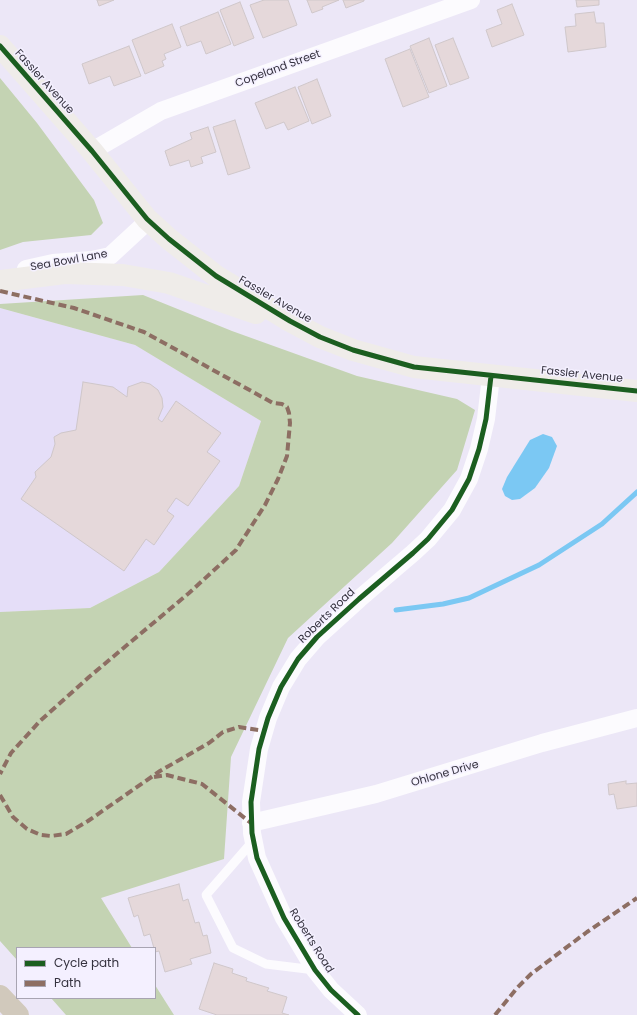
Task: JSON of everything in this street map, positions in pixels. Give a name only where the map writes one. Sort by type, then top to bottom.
[{"type":"highway","points":[[0,996],[18,1015]]},
{"type":"street","name":"Copeland Street","points":[[92,151],[161,111],[471,0]]},
{"type":"street","name":"Fassler Avenue","points":[[0,46],[150,220],[183,252],[216,276],[261,305],[320,337],[354,350],[393,362],[436,370],[637,391]]},
{"type":"street","name":"Sea Bowl Lane","points":[[0,276],[39,266],[92,260],[110,256],[121,248],[150,220]]},
{"type":"street","points":[[0,281],[50,274],[81,272],[109,273],[154,279],[200,292],[320,337]]},
{"type":"street","name":"Roberts Road","points":[[358,1015],[331,990],[315,970],[277,905],[257,858],[251,823],[252,791],[259,749],[268,718],[281,687],[298,659],[317,637],[428,539],[452,510],[469,479],[479,449],[486,419],[491,376]]},
{"type":"street","name":"Ohlone Drive","points":[[251,823],[376,794],[557,739],[637,718]]},
{"type":"lane","points":[[253,841],[206,895],[233,948],[266,964],[315,970]]},
{"type":"shaded area","points":[[0,308],[135,345],[261,421],[239,486],[159,572],[90,608],[0,612]]},
{"type":"green space","points":[[0,78],[37,123],[94,200],[103,223],[91,235],[23,242],[0,250]]},
{"type":"green space","points":[[143,295],[232,331],[357,376],[457,399],[475,410],[457,470],[392,543],[288,638],[231,757],[224,859],[101,898],[131,947],[16,947],[16,959],[0,941],[0,612],[90,608],[159,572],[239,486],[261,421],[135,345],[0,308],[0,304]]},
{"type":"green space","points":[[156,987],[174,1015],[66,1015],[52,999],[156,999]]},
{"type":"water","points":[[543,434],[552,437],[557,446],[549,468],[535,488],[520,499],[512,500],[505,496],[502,489],[507,477],[530,440]]},
{"type":"building","points":[[97,0],[114,0],[99,6]]},
{"type":"building","points":[[264,0],[288,0],[297,25],[263,38],[250,5]]},
{"type":"building","points":[[307,0],[339,0],[312,13]]},
{"type":"building","points":[[343,0],[364,0],[364,1],[346,8]]},
{"type":"building","points":[[576,0],[599,0],[599,5],[577,7]]},
{"type":"building","points":[[240,2],[254,38],[234,46],[220,10]]},
{"type":"building","points":[[512,4],[524,35],[492,47],[486,30],[502,24],[497,10]]},
{"type":"building","points":[[218,12],[231,44],[206,54],[201,41],[187,46],[180,27]]},
{"type":"building","points":[[594,12],[596,23],[604,23],[606,47],[568,52],[565,27],[576,26],[575,14]]},
{"type":"building","points":[[172,24],[181,47],[164,54],[166,59],[162,61],[164,66],[145,74],[132,40]]},
{"type":"building","points":[[429,38],[447,86],[429,93],[410,46]]},
{"type":"building","points":[[453,38],[469,78],[450,85],[435,45]]},
{"type":"building","points":[[129,46],[141,76],[114,86],[110,76],[89,84],[82,64]]},
{"type":"building","points":[[410,49],[429,97],[403,107],[385,59]]},
{"type":"building","points":[[317,79],[331,116],[312,124],[298,87]]},
{"type":"building","points":[[295,87],[309,121],[288,130],[284,122],[266,129],[255,103]]},
{"type":"building","points":[[235,120],[250,168],[228,175],[213,127]]},
{"type":"building","points":[[208,127],[216,152],[201,157],[203,163],[191,167],[189,160],[170,166],[165,151],[192,139],[190,133]]},
{"type":"building","points":[[83,382],[113,387],[127,397],[128,387],[142,382],[150,384],[158,390],[162,398],[163,407],[158,419],[162,422],[176,401],[221,433],[207,452],[220,461],[188,506],[176,498],[167,511],[174,516],[154,545],[146,539],[124,571],[21,499],[36,477],[35,472],[51,457],[55,444],[54,437],[61,433],[76,430]]},
{"type":"building","points":[[626,781],[626,784],[637,783],[637,806],[617,809],[614,794],[609,795],[608,784]]},
{"type":"building","points":[[179,884],[183,901],[188,899],[195,923],[199,922],[203,936],[207,935],[211,953],[190,959],[192,964],[165,972],[159,951],[156,952],[156,947],[154,947],[150,934],[144,936],[138,915],[134,917],[128,898]]},
{"type":"building","points":[[214,963],[233,969],[232,973],[247,978],[246,981],[269,988],[267,991],[287,997],[282,1013],[289,1015],[217,1015],[199,1009]]},
{"type":"waterway","points":[[396,610],[443,604],[469,598],[539,565],[602,524],[637,492]]},
{"type":"marked path","points":[[0,291],[74,308],[144,332],[273,403],[282,404],[287,407],[290,423],[287,456],[278,479],[265,505],[236,550],[189,593],[89,677],[40,721],[11,753],[0,774]]},
{"type":"marked path","points":[[0,795],[13,817],[27,829],[41,835],[51,836],[66,834],[88,821],[160,771],[209,743],[223,732],[239,727],[264,731]]},
{"type":"marked path","points":[[154,777],[167,775],[202,784],[251,823]]},
{"type":"marked path","points":[[495,1015],[517,988],[531,974],[587,932],[637,898]]},
{"type":"cycle path","points":[[0,46],[92,151],[147,219],[169,239],[216,276],[290,321],[320,337],[353,350],[414,367],[637,391]]},
{"type":"cycle path","points":[[358,1015],[331,990],[315,970],[284,918],[257,858],[252,833],[251,802],[259,749],[268,718],[281,687],[298,659],[317,637],[428,539],[452,510],[469,479],[479,449],[486,419],[491,376]]}]
